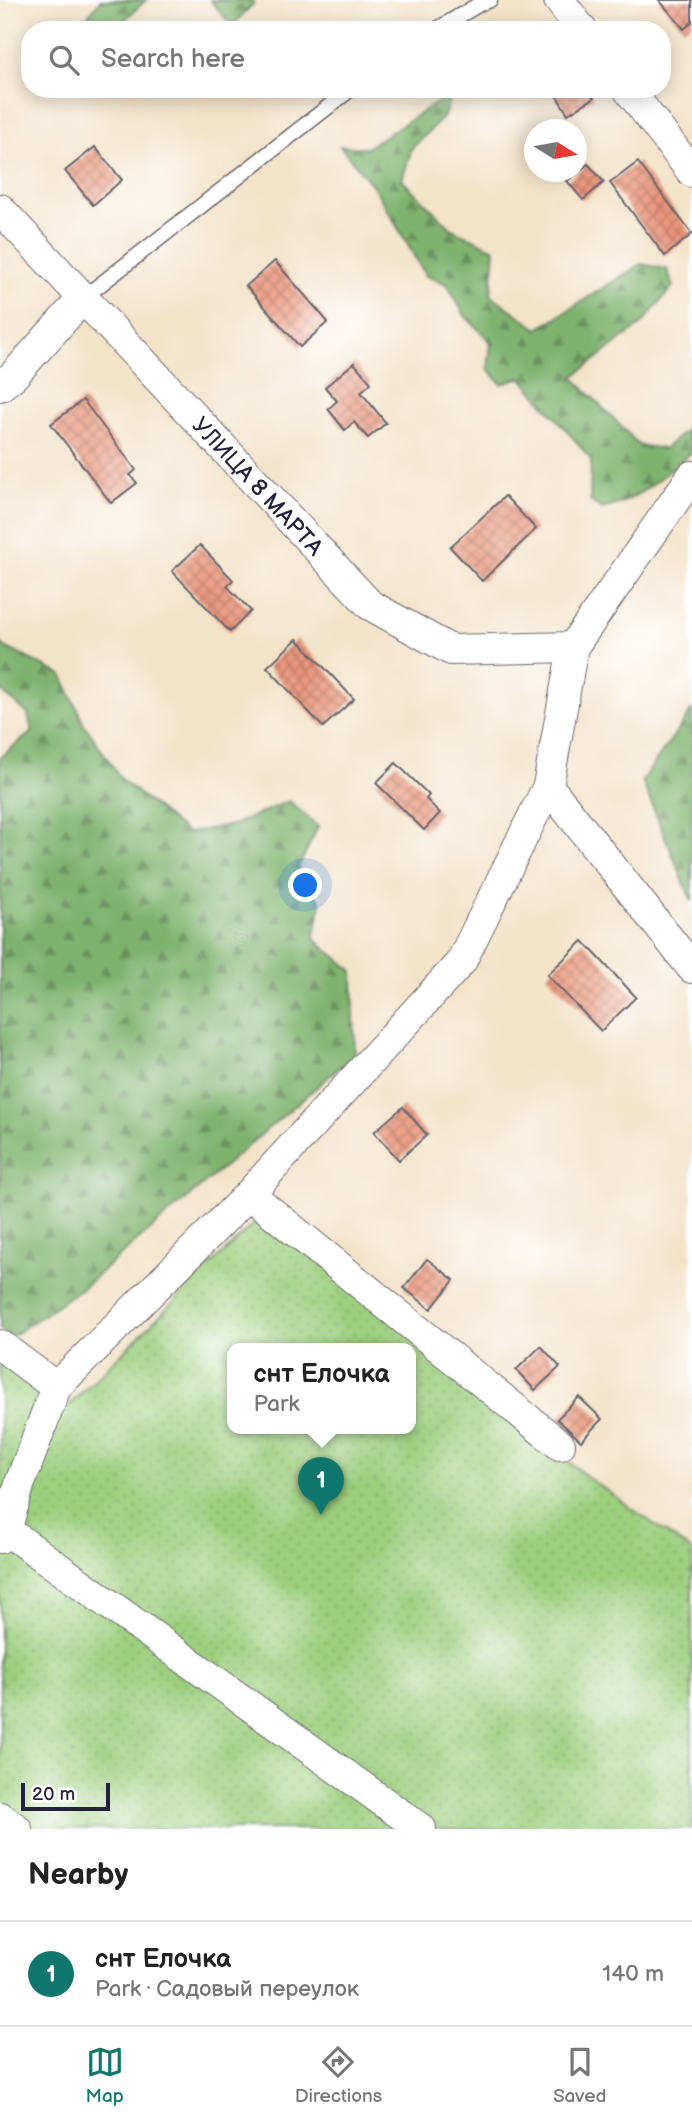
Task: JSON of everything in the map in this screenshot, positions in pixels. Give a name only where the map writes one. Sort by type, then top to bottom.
[{"type":"street","points":[[559,0],[575,21]]},
{"type":"street","points":[[635,98],[692,172]]},
{"type":"street","name":"УЛИЦА 8 МАРТА","points":[[0,209],[370,605],[451,650],[573,646]]},
{"type":"street","points":[[0,386],[13,376],[83,298]]},
{"type":"street","points":[[421,1829],[3,1534],[10,1481],[56,1387],[249,1194],[461,962],[548,786],[573,646],[692,476]]},
{"type":"street","points":[[548,786],[692,968]]},
{"type":"street","points":[[249,1194],[560,1445]]},
{"type":"street","points":[[0,1345],[56,1387]]},
{"type":"street","points":[[0,1817],[17,1829]]},
{"type":"lane","points":[[451,21],[490,0]]},
{"type":"lane","points":[[83,298],[339,98]]},
{"type":"green space","points":[[100,0],[146,0],[124,21],[85,20]]},
{"type":"green space","points":[[210,0],[253,0],[254,3],[237,21],[228,21]]},
{"type":"green space","points":[[444,98],[450,98],[443,118],[412,148],[402,180],[452,229],[495,249],[491,295],[538,329],[641,264],[667,269],[673,286],[642,324],[573,377],[639,445],[664,449],[686,430],[692,452],[650,486],[627,500],[602,509],[590,501],[591,459],[521,377],[502,384],[488,369],[491,342],[465,316],[447,284],[426,276],[374,187],[340,146],[366,148]]},
{"type":"green space","points":[[0,642],[62,675],[84,724],[122,780],[187,833],[235,824],[289,801],[318,827],[298,868],[321,903],[314,939],[353,971],[355,1054],[86,1285],[11,1337],[0,1329],[0,757],[32,732],[28,714],[0,690]]},
{"type":"green space","points":[[692,710],[692,902],[642,781]]},
{"type":"green space","points":[[261,1216],[590,1479],[692,1551],[692,1829],[0,1829],[0,1356],[67,1407]]},
{"type":"building","points":[[659,0],[692,0],[692,22],[684,29]]},
{"type":"building","points":[[558,98],[594,98],[568,114]]},
{"type":"building","points":[[95,147],[122,180],[93,205],[65,171]]},
{"type":"building","points":[[638,162],[692,234],[665,256],[610,183]]},
{"type":"building","points":[[587,165],[604,182],[583,200],[568,182],[587,182]]},
{"type":"building","points":[[275,261],[328,322],[300,347],[246,286]]},
{"type":"building","points":[[354,363],[371,383],[361,392],[386,423],[368,438],[354,422],[345,430],[328,409],[337,401],[325,387]]},
{"type":"building","points":[[83,400],[136,470],[130,475],[137,483],[111,503],[51,424]]},
{"type":"building","points":[[505,496],[536,529],[482,581],[450,547]]},
{"type":"building","points":[[200,545],[233,580],[227,586],[251,611],[230,632],[172,571]]},
{"type":"building","points":[[297,639],[354,699],[323,727],[267,667]]},
{"type":"building","points":[[396,763],[429,795],[426,799],[440,813],[424,830],[376,783]]},
{"type":"building","points":[[583,941],[636,997],[601,1031],[547,975]]},
{"type":"building","points":[[403,1107],[427,1135],[399,1160],[374,1132]]},
{"type":"building","points":[[427,1259],[454,1280],[431,1309],[404,1288]]},
{"type":"building","points":[[541,1346],[560,1367],[535,1390],[516,1370]]},
{"type":"building","points":[[579,1397],[602,1419],[581,1441],[557,1419]]},
{"type":"place","name":"снт Елочка","points":[[321,1515]]}]
